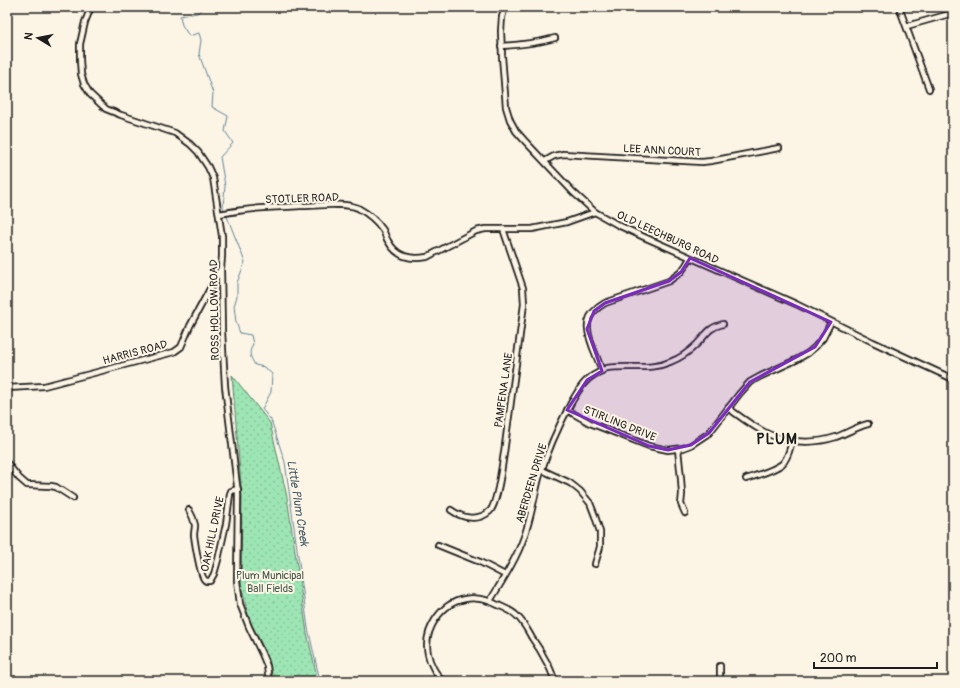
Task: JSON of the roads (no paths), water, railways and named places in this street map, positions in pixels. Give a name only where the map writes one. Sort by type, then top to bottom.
[{"type":"street","name":"ROSS HOLLOW ROAD","points":[[91,7],[85,22],[80,44],[81,74],[84,84],[90,94],[106,109],[175,133],[198,152],[213,178],[221,213],[222,331],[225,386],[238,489],[238,594],[244,616],[267,666],[268,681]]},
{"type":"street","name":"OLD LEECHBURG ROAD","points":[[505,7],[502,17],[501,46],[506,110],[510,120],[516,131],[524,140],[573,192],[595,212],[618,225],[796,304],[831,322],[953,378]]},
{"type":"street","points":[[899,7],[929,89]]},
{"type":"street","points":[[907,26],[953,13]]},
{"type":"street","points":[[501,46],[544,41],[555,38]]},
{"type":"street","name":"LEE ANN COURT","points":[[544,161],[562,154],[707,162],[779,148]]},
{"type":"street","name":"STOTLER ROAD","points":[[221,213],[264,208],[329,205],[351,206],[362,211],[376,222],[391,245],[400,254],[413,258],[420,258],[427,257],[476,231],[485,229],[532,229],[567,222],[595,212]]},
{"type":"street","name":"PAMPENA LANE","points":[[451,510],[466,517],[473,518],[485,514],[490,510],[494,504],[501,469],[524,304],[523,288],[503,230]]},
{"type":"street","points":[[602,371],[588,336],[587,329],[594,311],[605,302],[669,281],[681,272],[690,258]]},
{"type":"street","name":"HARRIS ROAD","points":[[7,388],[44,386],[174,352],[181,347],[190,326],[221,269]]},
{"type":"street","name":"STIRLING DRIVE","points":[[568,410],[590,423],[650,446],[668,450],[683,448],[691,445],[709,433],[742,390],[750,382],[808,353],[823,338],[831,322]]},
{"type":"street","name":"ABERDEEN DRIVE","points":[[490,601],[521,546],[548,453],[559,427],[579,389],[587,380],[608,368],[660,366],[680,358],[698,343],[714,326],[723,324]]},
{"type":"street","points":[[728,408],[759,430],[770,435],[798,442],[817,441],[836,437],[868,424]]},
{"type":"street","points":[[746,479],[766,472],[782,464],[788,455],[792,441]]},
{"type":"street","points":[[678,449],[682,494],[681,504],[685,513]]},
{"type":"street","points":[[7,463],[18,478],[27,485],[56,487],[73,498]]},
{"type":"street","points":[[542,470],[570,483],[590,502],[596,516],[600,532],[600,547],[595,564]]},
{"type":"street","name":"OAK HILL DRIVE","points":[[189,510],[195,526],[194,534],[196,552],[202,576],[204,580],[210,581],[214,574],[218,560],[226,524],[230,494],[231,491],[238,489]]},
{"type":"street","points":[[438,545],[480,562],[505,575]]},
{"type":"street","points":[[442,681],[432,666],[427,652],[429,632],[437,616],[454,603],[463,599],[490,601],[505,608],[519,618],[547,662],[554,681]]},
{"type":"street","points":[[720,666],[720,681]]},
{"type":"waterway","name":"Little Plum Creek","points":[[206,7],[197,13],[180,16],[182,25],[189,36],[199,33],[201,40],[199,54],[213,93],[212,107],[228,116],[225,131],[233,143],[220,157],[225,186],[223,207],[225,211]]},
{"type":"waterway","name":"Little Plum Creek","points":[[226,214],[245,262],[237,283],[237,296],[234,306],[236,322],[240,333],[251,335],[253,344],[250,350],[250,355],[255,365],[264,367],[272,374],[271,392],[262,409],[271,420],[285,462],[308,628],[320,681]]},
{"type":"waterway","points":[[946,334],[953,338]]},
{"type":"district","name":"PLUM","points":[[777,439]]},
{"type":"park label","name":"Plum Municipal Ball Fields","points":[[270,581]]}]
